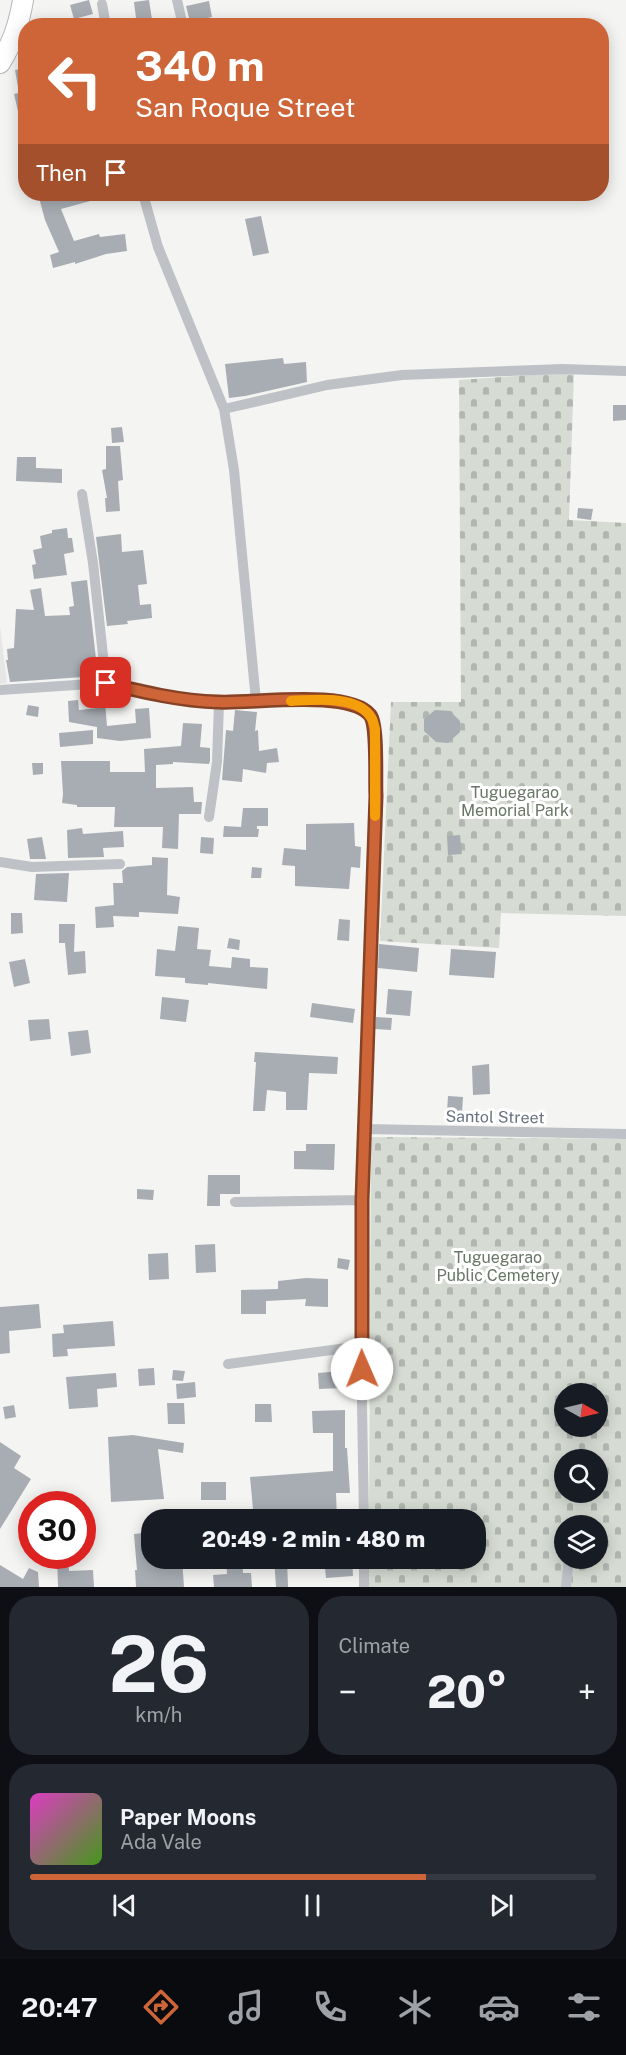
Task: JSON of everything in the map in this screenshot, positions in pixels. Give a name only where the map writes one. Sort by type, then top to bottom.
[{"type":"highway","points":[[20,18],[23,0]]},
{"type":"highway","points":[[0,63],[18,26]]},
{"type":"street","points":[[177,0],[181,18]]},
{"type":"street","points":[[102,4],[105,18]]},
{"type":"street","points":[[144,201],[158,247],[224,409],[234,470],[256,701]]},
{"type":"street","points":[[224,409],[327,385],[402,375],[562,369],[626,372]]},
{"type":"street","points":[[82,494],[93,563],[106,683]]},
{"type":"street","points":[[0,690],[106,683],[174,698],[219,702],[331,700],[351,703],[364,709],[372,717],[375,729],[376,796],[362,1200],[361,1346],[364,1509]]},
{"type":"street","points":[[209,817],[217,762],[219,702]]},
{"type":"street","points":[[0,862],[32,867],[61,868],[120,864]]},
{"type":"street","name":"Santol Street","points":[[364,1129],[626,1134]]},
{"type":"street","points":[[236,1202],[362,1200]]},
{"type":"street","points":[[228,1364],[361,1346]]},
{"type":"street","points":[[364,1569],[364,1587]]},
{"type":"street","points":[[566,1587],[568,1569]]},
{"type":"shaded area","points":[[0,626],[7,683],[0,684]]},
{"type":"green space","name":"Tuguegarao Memorial Park","points":[[574,372],[569,520],[626,523],[626,916],[501,913],[499,948],[380,941],[391,702],[461,702],[459,380]]},
{"type":"green space","name":"Tuguegarao Public Cemetery","points":[[371,1137],[626,1139],[626,1587],[369,1587],[369,1569],[486,1569],[486,1509],[369,1509]]},
{"type":"building","points":[[89,0],[93,14],[74,18],[70,5]]},
{"type":"building","points":[[149,0],[152,18],[136,18],[134,2]]},
{"type":"building","points":[[209,1],[212,17],[189,18],[186,6]]},
{"type":"building","points":[[18,69],[18,87],[15,70]]},
{"type":"building","points":[[18,93],[18,111],[14,94]]},
{"type":"building","points":[[40,201],[90,201],[61,209],[74,241],[99,234],[100,237],[125,234],[127,251],[53,268],[50,255],[59,252],[45,220]]},
{"type":"building","points":[[261,216],[269,253],[253,256],[245,219]]},
{"type":"building","points":[[283,358],[284,364],[306,362],[307,382],[229,398],[225,364]]},
{"type":"building","points":[[613,405],[626,405],[626,420],[613,421]]},
{"type":"building","points":[[122,427],[124,442],[112,443],[111,428]]},
{"type":"building","points":[[106,446],[120,446],[123,480],[118,481],[120,511],[106,512],[105,498],[107,498],[102,470],[106,469]]},
{"type":"building","points":[[17,457],[36,457],[36,468],[62,469],[62,483],[16,481]]},
{"type":"building","points":[[578,508],[593,509],[591,520],[577,518]]},
{"type":"building","points":[[67,528],[68,538],[72,538],[74,552],[64,554],[67,575],[34,579],[32,565],[36,564],[33,550],[42,548],[40,536],[52,533],[52,530]]},
{"type":"building","points":[[121,534],[122,552],[143,550],[147,584],[138,585],[140,605],[151,604],[152,618],[107,626],[96,537]]},
{"type":"building","points":[[87,580],[98,676],[10,682],[6,660],[8,660],[7,649],[14,648],[16,609],[34,610],[30,590],[41,588],[45,616],[70,615],[69,607],[74,606],[71,582]]},
{"type":"building","points":[[124,661],[126,678],[113,677],[111,663]]},
{"type":"building","points":[[78,700],[79,710],[98,708],[98,703],[105,702],[107,726],[136,723],[135,709],[149,708],[151,738],[120,741],[97,738],[97,727],[69,722],[68,701]]},
{"type":"building","points":[[28,705],[39,707],[38,717],[26,715]]},
{"type":"building","points":[[235,710],[257,712],[255,731],[258,730],[259,751],[277,748],[279,762],[267,763],[266,773],[243,769],[242,782],[222,780],[226,730],[233,731]]},
{"type":"building","points":[[435,710],[450,711],[460,721],[460,732],[448,743],[436,742],[424,731],[424,719]]},
{"type":"building","points":[[183,723],[202,724],[200,747],[210,748],[210,761],[209,764],[173,762],[173,764],[156,765],[156,788],[193,787],[194,802],[202,802],[201,814],[179,814],[178,849],[162,848],[163,827],[114,827],[115,807],[77,807],[77,805],[62,803],[61,761],[110,761],[110,772],[145,772],[144,749],[181,746]]},
{"type":"building","points":[[93,730],[93,744],[60,747],[59,733]]},
{"type":"building","points":[[32,763],[43,763],[43,774],[33,775]]},
{"type":"building","points":[[243,808],[268,808],[268,826],[257,826],[258,837],[223,837],[224,826],[241,827]]},
{"type":"building","points":[[354,823],[355,846],[361,847],[360,868],[351,867],[349,889],[295,886],[295,866],[282,865],[284,848],[306,850],[306,824]]},
{"type":"building","points":[[82,828],[83,834],[123,831],[124,847],[103,848],[104,857],[68,858],[67,830]]},
{"type":"building","points":[[460,835],[462,854],[448,855],[447,836]]},
{"type":"building","points":[[42,837],[46,859],[30,859],[27,839]]},
{"type":"building","points":[[201,837],[214,838],[213,854],[200,853]]},
{"type":"building","points":[[152,857],[168,858],[167,895],[180,897],[178,914],[139,912],[139,917],[113,916],[114,927],[96,928],[95,907],[114,905],[113,883],[123,883],[122,871],[127,867],[152,865]]},
{"type":"building","points":[[252,867],[262,868],[261,878],[251,878]]},
{"type":"building","points":[[69,873],[67,902],[34,900],[36,874]]},
{"type":"building","points":[[11,913],[22,913],[23,933],[11,934]]},
{"type":"building","points":[[339,919],[350,920],[349,941],[337,940]]},
{"type":"building","points":[[59,924],[75,924],[74,952],[85,951],[86,973],[68,975],[65,943],[59,943]]},
{"type":"building","points":[[178,926],[199,928],[197,949],[211,950],[209,966],[231,968],[232,957],[250,959],[250,967],[268,968],[267,989],[185,983],[185,978],[155,976],[157,949],[175,951]]},
{"type":"building","points":[[229,938],[240,940],[239,950],[227,948]]},
{"type":"building","points":[[379,944],[419,948],[417,972],[378,968]]},
{"type":"building","points":[[451,949],[496,952],[494,978],[449,975]]},
{"type":"building","points":[[25,959],[30,983],[14,987],[9,962]]},
{"type":"building","points":[[388,989],[412,991],[410,1016],[386,1014]]},
{"type":"building","points":[[162,997],[189,1000],[186,1022],[160,1019]]},
{"type":"building","points":[[312,1003],[355,1009],[353,1023],[310,1017]]},
{"type":"building","points":[[376,1017],[392,1018],[391,1030],[375,1029]]},
{"type":"building","points":[[49,1019],[51,1039],[30,1041],[28,1020]]},
{"type":"building","points":[[88,1030],[91,1053],[71,1056],[68,1032]]},
{"type":"building","points":[[255,1052],[338,1057],[337,1074],[309,1073],[307,1110],[286,1110],[286,1092],[267,1090],[265,1111],[253,1111]]},
{"type":"building","points":[[489,1064],[490,1094],[473,1095],[472,1066]]},
{"type":"building","points":[[448,1096],[463,1097],[462,1113],[447,1112]]},
{"type":"building","points":[[306,1144],[335,1144],[334,1170],[294,1169],[294,1151],[306,1151]]},
{"type":"building","points":[[208,1175],[240,1175],[240,1194],[220,1194],[220,1206],[207,1206]]},
{"type":"building","points":[[137,1189],[154,1190],[153,1200],[137,1199]]},
{"type":"building","points":[[215,1244],[216,1272],[196,1273],[195,1245]]},
{"type":"building","points":[[168,1253],[169,1279],[149,1280],[148,1254]]},
{"type":"building","points":[[338,1258],[350,1260],[348,1270],[337,1268]]},
{"type":"building","points":[[306,1278],[328,1279],[328,1307],[305,1306],[306,1299],[266,1301],[266,1314],[241,1314],[241,1290],[278,1289],[278,1281]]},
{"type":"building","points":[[39,1304],[41,1328],[9,1331],[10,1353],[0,1354],[0,1307]]},
{"type":"building","points":[[113,1321],[115,1346],[67,1349],[68,1356],[53,1357],[52,1334],[64,1333],[63,1325]]},
{"type":"building","points":[[154,1368],[155,1385],[139,1386],[138,1369]]},
{"type":"building","points":[[173,1370],[185,1371],[183,1381],[172,1380]]},
{"type":"building","points":[[342,1371],[343,1388],[319,1389],[318,1373]]},
{"type":"building","points":[[116,1373],[117,1387],[97,1389],[98,1407],[69,1409],[66,1377]]},
{"type":"building","points":[[195,1382],[196,1397],[177,1399],[176,1384]]},
{"type":"building","points":[[167,1403],[184,1403],[185,1424],[168,1424]]},
{"type":"building","points":[[255,1404],[271,1404],[272,1422],[255,1422]]},
{"type":"building","points":[[14,1405],[16,1417],[5,1419],[3,1407]]},
{"type":"building","points":[[345,1410],[345,1448],[347,1448],[350,1493],[336,1493],[337,1509],[253,1509],[250,1477],[333,1471],[333,1433],[313,1433],[312,1411]]},
{"type":"building","points":[[133,1435],[184,1443],[183,1453],[158,1449],[164,1499],[111,1502],[108,1437]]},
{"type":"building","points":[[0,1442],[21,1456],[14,1468],[31,1479],[24,1491],[18,1491],[18,1500],[0,1529]]},
{"type":"building","points":[[201,1482],[226,1482],[226,1500],[201,1500]]},
{"type":"building","points":[[141,1533],[141,1569],[183,1569],[184,1587],[136,1587],[134,1534]]},
{"type":"building","points":[[0,1565],[23,1579],[28,1569],[38,1572],[39,1587],[0,1587]]},
{"type":"building","points":[[57,1569],[93,1570],[94,1587],[58,1587]]},
{"type":"building","points":[[227,1569],[243,1569],[243,1573],[251,1573],[252,1587],[214,1587],[213,1575],[227,1574]]},
{"type":"building","points":[[275,1569],[287,1569],[288,1587],[276,1587]]},
{"type":"building","points":[[325,1569],[353,1569],[353,1576],[326,1578]]},
{"type":"slow traffic","points":[[291,701],[331,700],[351,703],[364,709],[372,717],[375,729],[375,816]]},
{"type":"route","points":[[106,683],[174,698],[219,702],[331,700],[351,703],[364,709],[372,717],[375,729],[376,796],[362,1200],[362,1369]]}]
